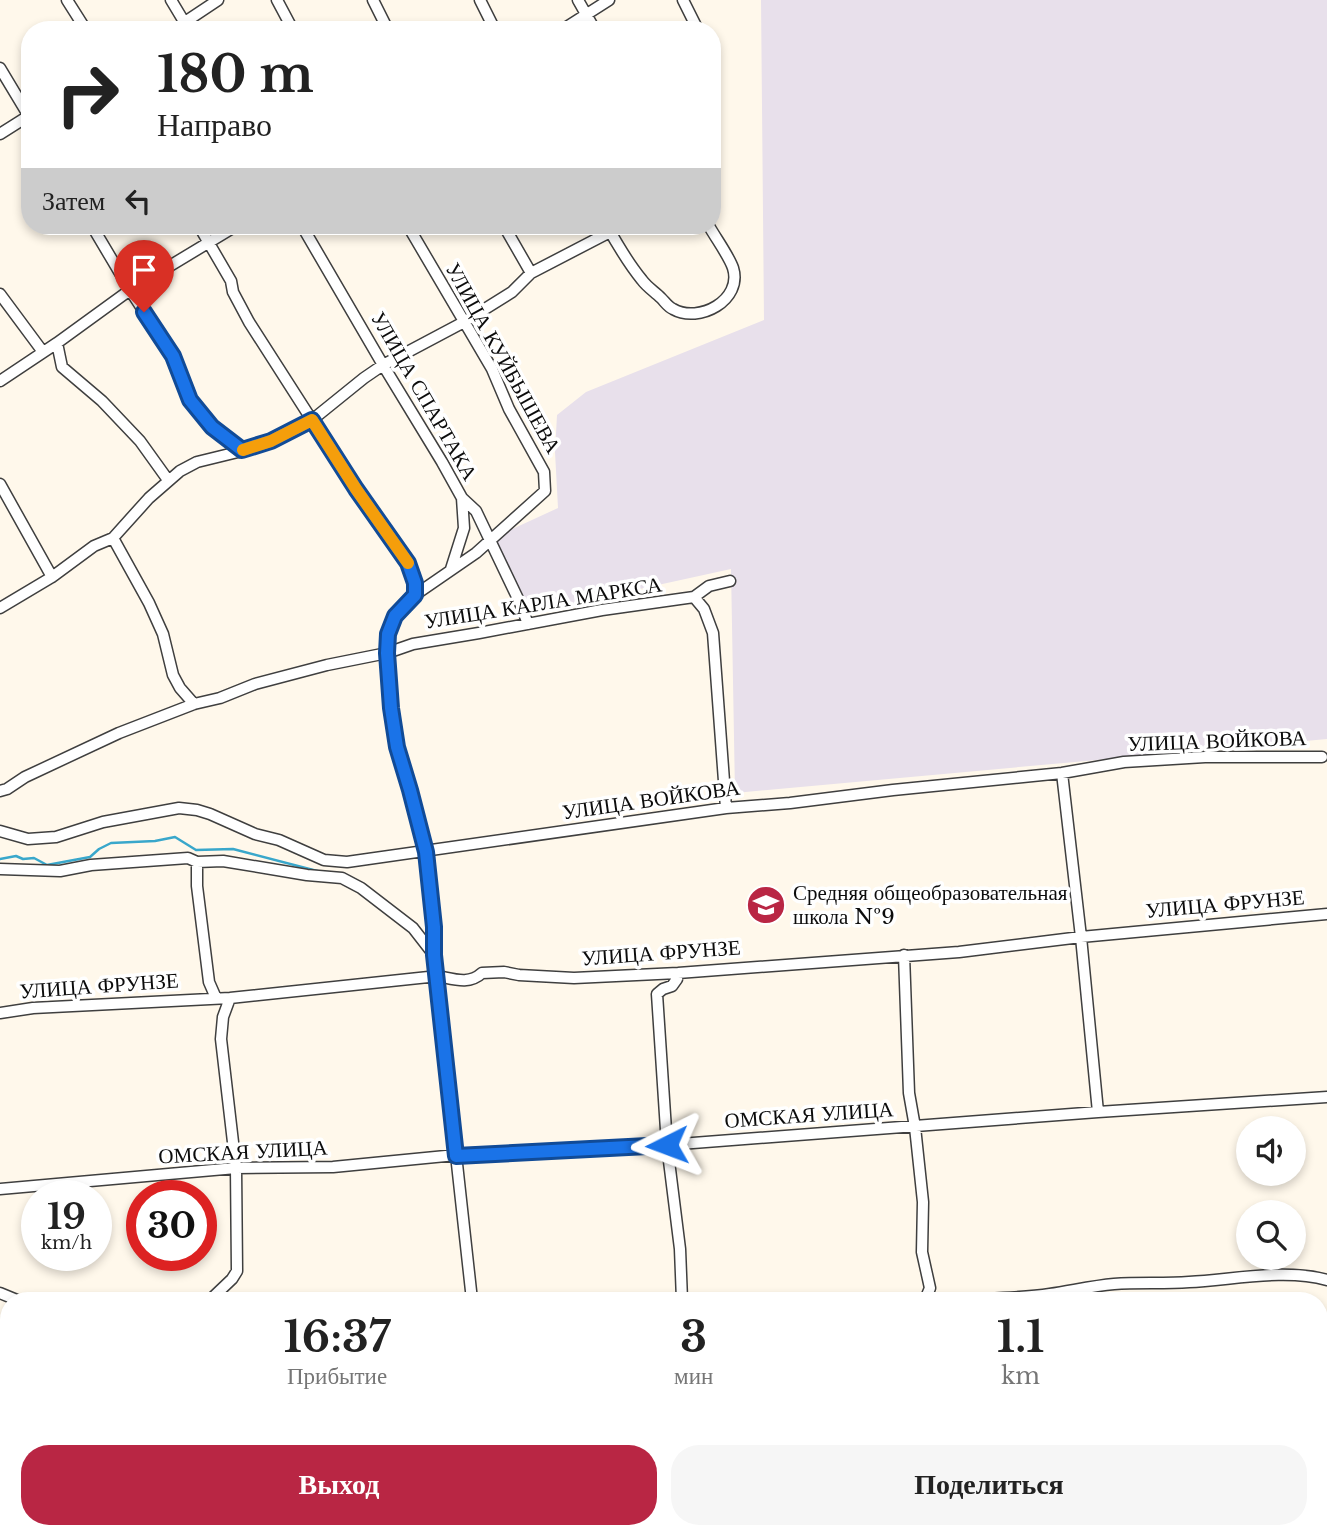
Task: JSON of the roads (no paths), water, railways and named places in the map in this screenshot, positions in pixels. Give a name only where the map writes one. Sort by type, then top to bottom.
[{"type":"street","points":[[67,0],[80,21]]},
{"type":"street","points":[[171,0],[184,21]]},
{"type":"street","points":[[193,21],[218,0]]},
{"type":"street","points":[[277,0],[288,21]]},
{"type":"street","points":[[373,0],[384,21]]},
{"type":"street","points":[[480,0],[490,21]]},
{"type":"street","points":[[578,0],[590,21]]},
{"type":"street","points":[[576,21],[609,0]]},
{"type":"street","points":[[682,0],[693,21]]},
{"type":"street","points":[[0,68],[21,103]]},
{"type":"street","points":[[0,134],[21,122]]},
{"type":"street","points":[[97,235],[173,356],[190,400],[212,427],[242,450]]},
{"type":"street","points":[[206,235],[231,281],[233,292],[249,322],[356,489],[408,563],[415,583],[415,595]]},
{"type":"street","points":[[0,380],[130,290],[221,235]]},
{"type":"street","name":"УЛИЦА СПАРТАКА","points":[[307,235],[462,498],[476,511],[528,624]]},
{"type":"street","name":"УЛИЦА КУЙБЫШЕВА","points":[[413,235],[492,369],[509,409],[544,472],[545,491],[489,540]]},
{"type":"street","points":[[509,235],[531,273]]},
{"type":"street","points":[[0,608],[52,577],[94,546],[113,538],[149,498],[180,471],[197,462],[271,441],[312,420],[383,365],[512,292],[531,273],[598,235]]},
{"type":"street","points":[[612,235],[643,282],[672,309],[684,313],[702,313],[714,309],[729,295],[734,282],[733,268],[714,235]]},
{"type":"street","points":[[0,294],[43,352]]},
{"type":"street","points":[[57,343],[62,367],[140,441],[168,480]]},
{"type":"street","points":[[0,484],[52,577]]},
{"type":"street","points":[[451,570],[464,528],[462,498]]},
{"type":"street","points":[[113,538],[163,634],[173,675],[194,704]]},
{"type":"street","points":[[471,1292],[434,955],[434,927],[426,852],[397,747],[387,653],[388,634],[395,616],[415,595],[476,553],[489,540]]},
{"type":"street","name":"УЛИЦА КАРЛА МАРКСА","points":[[0,801],[3,790],[25,777],[119,733],[255,684],[387,653],[414,643],[694,597],[709,586],[730,581]]},
{"type":"street","points":[[694,597],[704,609],[713,633],[726,808]]},
{"type":"street","name":"УЛИЦА ВОЙКОВА","points":[[0,831],[28,839],[56,837],[103,822],[179,808],[210,814],[324,860],[347,862],[726,808],[1062,773],[1124,762],[1205,757],[1322,757]]},
{"type":"street","points":[[1062,773],[1098,1112]]},
{"type":"street","points":[[0,869],[60,871],[91,864],[188,858],[197,862],[223,860],[307,875],[342,878],[361,888],[413,928],[434,955]]},
{"type":"street","points":[[197,862],[197,887],[209,982],[215,998]]},
{"type":"street","name":"УЛИЦА ФРУНЗЕ","points":[[0,1013],[33,1008],[230,998],[438,976],[468,981],[482,973],[504,972],[574,978],[678,973],[959,952],[1081,937],[1327,914]]},
{"type":"street","points":[[904,955],[909,1093],[923,1202],[922,1252],[930,1288],[928,1292]]},
{"type":"street","points":[[678,973],[672,986],[657,994],[667,1145],[680,1249],[682,1292]]},
{"type":"street","points":[[218,1292],[232,1279],[237,1270],[236,1168],[221,1039],[223,1017],[230,998]]},
{"type":"street","name":"ОМСКАЯ УЛИЦА","points":[[0,1189],[236,1168],[333,1167],[456,1156],[667,1145],[1327,1097]]},
{"type":"street","points":[[1059,1292],[1114,1284],[1265,1276],[1315,1276],[1327,1280]]},
{"type":"waterway","points":[[0,859],[16,856],[23,859],[34,858],[47,865],[90,857],[111,843],[155,841],[175,837],[196,850],[233,849],[321,872]]},
{"type":"place","name":"Средняя общеобразовательная школа №9","points":[[766,905]]}]
